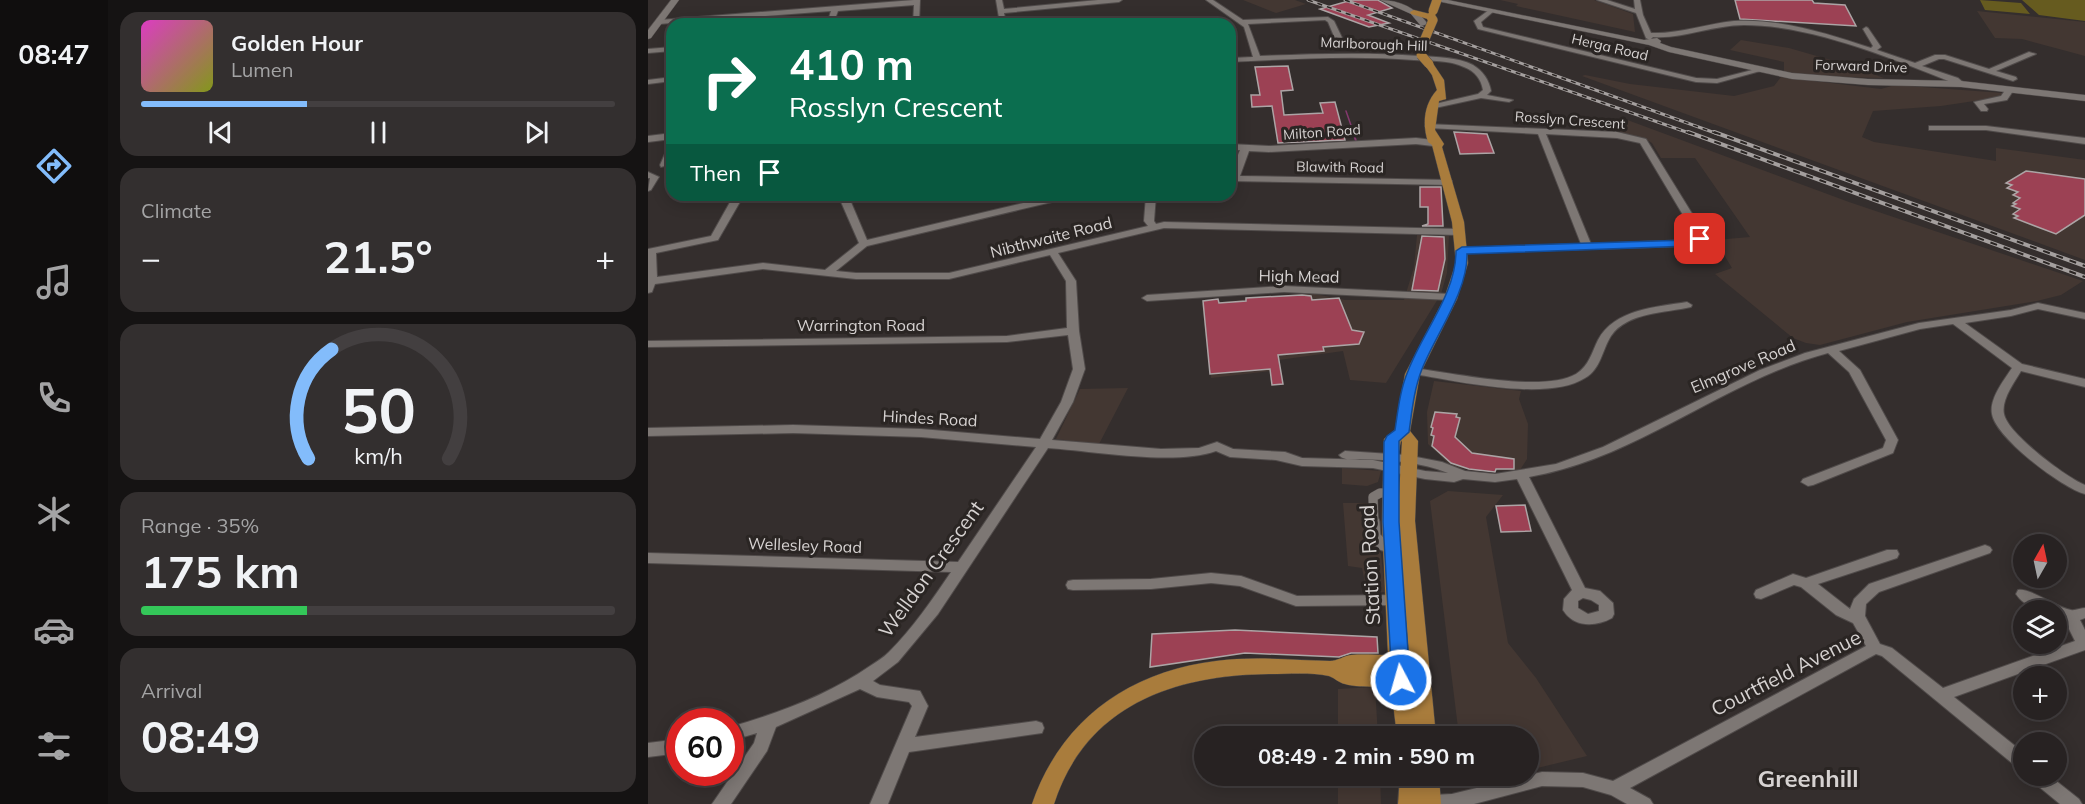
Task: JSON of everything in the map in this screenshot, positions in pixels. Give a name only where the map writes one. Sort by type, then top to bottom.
[{"type":"main road","points":[[1437,0],[1432,14],[1416,41],[1437,76],[1442,92]]},
{"type":"main road","points":[[1417,13],[1432,14]]},
{"type":"main road","points":[[1419,49],[1433,20],[1432,14]]},
{"type":"main road","name":"Station Road","points":[[1405,600],[1393,548],[1390,493],[1392,439],[1402,432],[1406,400],[1414,371],[1450,297],[1462,265],[1459,232],[1449,183],[1432,138],[1438,93],[1442,92]]},
{"type":"main road","name":"Station Road","points":[[1402,432],[1410,441],[1405,600],[1409,671],[1407,726]]},
{"type":"main road","points":[[1043,804],[1048,785],[1062,757],[1094,722],[1130,694],[1163,679],[1206,669],[1246,665],[1335,669],[1346,676],[1409,671]]},
{"type":"main road","name":"Station Road","points":[[1409,671],[1423,726]]},
{"type":"main road","points":[[1414,786],[1420,804]]},
{"type":"main road","points":[[1420,804],[1426,786]]},
{"type":"street","points":[[648,36],[660,17],[675,0]]},
{"type":"street","points":[[999,0],[1003,18]]},
{"type":"street","points":[[1002,11],[1076,2],[1119,0]]},
{"type":"street","points":[[1209,0],[1247,26],[1257,58]]},
{"type":"street","points":[[1384,0],[1417,13],[1424,24]]},
{"type":"street","name":"Forward Drive","points":[[1437,0],[1648,38],[1760,70],[1792,76],[1868,82],[1961,84],[2085,98]]},
{"type":"street","points":[[1600,0],[1638,12]]},
{"type":"street","points":[[1637,0],[1638,12],[1648,38],[1666,37],[1730,24],[1749,23],[1810,34],[1873,50],[1961,84]]},
{"type":"street","points":[[660,17],[835,9],[917,1],[916,18]]},
{"type":"street","points":[[832,18],[835,9]]},
{"type":"street","name":"Herga Road","points":[[1491,11],[1477,21],[1480,28],[1696,80],[1717,81],[1760,70]]},
{"type":"street","points":[[1236,22],[1326,18],[1331,21],[1342,46]]},
{"type":"street","points":[[1866,29],[1876,47],[1873,50]]},
{"type":"street","points":[[648,51],[666,50]]},
{"type":"street","name":"Marlborough Hill","points":[[1236,60],[1350,54],[1451,62],[1472,68],[1481,76],[1487,91],[1477,96]]},
{"type":"street","points":[[1989,71],[2032,54]]},
{"type":"street","points":[[1914,66],[1938,57],[1945,57],[2013,79]]},
{"type":"street","points":[[648,82],[666,80]]},
{"type":"street","points":[[1984,109],[1978,102],[2004,98],[2008,91]]},
{"type":"street","points":[[1442,92],[1458,97],[1477,96],[1509,100]]},
{"type":"street","points":[[1435,108],[1477,96]]},
{"type":"street","points":[[1932,128],[1986,128],[2085,141]]},
{"type":"street","points":[[1541,131],[1587,247]]},
{"type":"street","name":"Rosslyn Crescent","points":[[1432,138],[1541,131],[1626,136],[1643,141],[1692,220],[1700,239],[1690,243],[1462,251]]},
{"type":"street","points":[[648,138],[666,136]]},
{"type":"street","name":"Milton Road","points":[[1236,148],[1416,141],[1432,138]]},
{"type":"street","points":[[1236,169],[1245,149]]},
{"type":"street","points":[[664,165],[666,160]]},
{"type":"street","points":[[648,175],[655,177],[648,188]]},
{"type":"street","name":"Blawith Road","points":[[1236,178],[1449,183]]},
{"type":"street","points":[[650,286],[653,273],[650,251],[715,238],[736,201]]},
{"type":"street","points":[[846,201],[864,244]]},
{"type":"street","points":[[1016,201],[1020,207]]},
{"type":"street","points":[[827,273],[864,244],[1045,201]]},
{"type":"street","points":[[1150,201],[1149,221],[1153,226]]},
{"type":"street","name":"Nibthwaite Road","points":[[650,286],[763,266],[856,276],[949,276],[1153,226],[1459,232]]},
{"type":"street","name":"Welldon Crescent","points":[[744,730],[770,723],[860,681],[893,658],[933,610],[1043,444],[1067,402],[1078,369],[1073,331],[1071,280],[1052,251]]},
{"type":"street","name":"High Mead","points":[[1147,298],[1284,289],[1450,297]]},
{"type":"street","points":[[1414,371],[1530,386],[1558,384],[1580,378],[1596,361],[1607,334],[1618,324],[1633,317],[1687,305]]},
{"type":"street","name":"Elmgrove Road","points":[[1408,465],[1447,477],[1462,475],[1496,478],[1558,468],[1587,459],[1764,372],[1831,350],[1919,326],[2046,306],[2085,316]]},
{"type":"street","points":[[1954,320],[2018,367],[2085,383]]},
{"type":"street","name":"Warrington Road","points":[[648,344],[852,340],[942,341],[1007,339],[1073,331]]},
{"type":"street","points":[[1808,482],[1889,450],[1892,440],[1854,370],[1831,350]]},
{"type":"street","points":[[2018,367],[1998,405],[1998,417],[2006,430],[2054,472],[2085,490]]},
{"type":"street","name":"Hindes Road","points":[[648,432],[830,430],[948,434],[1161,453],[1216,451],[1278,456],[1302,462],[1390,462],[1408,465]]},
{"type":"street","points":[[1522,475],[1580,592]]},
{"type":"street","points":[[1875,648],[1859,619],[1857,609],[1861,597],[1874,588],[1985,550]]},
{"type":"street","points":[[1806,583],[1892,554]]},
{"type":"street","name":"Wellesley Road","points":[[648,558],[961,567]]},
{"type":"street","points":[[1073,585],[1151,584],[1211,578],[1241,580],[1296,601],[1405,600]]},
{"type":"street","points":[[1761,594],[1793,579],[1806,583],[1841,611],[1859,619]]},
{"type":"street","points":[[1942,695],[2084,644],[2077,615],[2039,605],[2023,594]]},
{"type":"street","name":"Courtfield Avenue","points":[[1615,789],[1875,648],[1887,652],[2013,754]]},
{"type":"street","points":[[860,681],[877,690],[914,696],[920,706],[879,804]]},
{"type":"street","points":[[721,804],[761,746],[770,723]]},
{"type":"street","points":[[903,746],[1036,728]]},
{"type":"street","points":[[648,750],[666,748]]},
{"type":"street","points":[[1420,804],[1452,802],[1542,779],[1583,780],[1615,789],[1644,804]]},
{"type":"street","points":[[2050,786],[2073,804]]},
{"type":"shaded area","points":[[1243,0],[1295,0],[1306,4],[1276,13]]},
{"type":"shaded area","points":[[1500,0],[1594,0],[1633,14],[1635,32],[1516,6],[1518,4]]},
{"type":"shaded area","points":[[1980,0],[2021,3],[2030,14],[1985,10]]},
{"type":"shaded area","points":[[2022,0],[2085,0],[2085,21],[2039,15]]},
{"type":"shaded area","points":[[1977,11],[2085,22],[2085,56],[2022,39],[1995,38]]},
{"type":"shaded area","points":[[1741,40],[1789,48],[1884,78],[1829,77],[1784,72],[1784,62],[1730,50]]},
{"type":"shaded area","points":[[1582,76],[1630,84],[1734,96],[1774,86],[1781,77],[1881,89],[1895,85],[2003,93],[2001,97],[1941,106],[1873,111],[1862,137],[1874,142],[1996,161],[1996,148],[2085,160],[2085,260]]},
{"type":"shaded area","points":[[1622,118],[1849,202],[2083,281],[2061,295],[2037,301],[1907,322],[1820,345],[1806,343],[1793,338],[1715,274],[1732,268],[1715,240],[1750,237],[1695,158],[1661,158],[1652,143],[1644,138],[1620,133]]},
{"type":"shaded area","points":[[1417,235],[1449,236],[1447,273],[1441,294],[1386,383],[1350,380],[1343,351],[1272,361],[1271,371],[1211,378],[1202,304],[1310,293],[1345,300],[1404,300],[1414,267]]},
{"type":"shaded area","points":[[1434,381],[1521,391],[1519,399],[1528,424],[1527,459],[1520,470],[1476,471],[1451,466],[1428,444],[1427,412]]},
{"type":"shaded area","points":[[1128,388],[1099,444],[1056,439],[1080,389]]},
{"type":"shaded area","points":[[1342,468],[1381,471],[1378,482],[1367,486],[1342,484]]},
{"type":"shaded area","points":[[1448,491],[1503,495],[1486,517],[1508,643],[1536,678],[1587,756],[1539,768],[1539,726],[1458,726],[1430,501]]},
{"type":"shaded area","points":[[1343,503],[1368,503],[1369,537],[1381,554],[1385,592],[1367,593],[1362,568],[1348,566]]},
{"type":"shaded area","points":[[1375,687],[1377,726],[1338,726],[1338,689]]},
{"type":"shaded area","points":[[1338,786],[1380,786],[1381,804],[1338,804]]},
{"type":"building","points":[[1352,0],[1378,0],[1392,8],[1368,15],[1389,23],[1369,27],[1320,9]]},
{"type":"building","points":[[1735,0],[1812,0],[1814,3],[1845,5],[1856,26],[1740,19]]},
{"type":"building","points":[[1288,66],[1293,90],[1281,91],[1284,115],[1323,113],[1320,103],[1335,102],[1345,140],[1278,143],[1272,106],[1252,107],[1251,95],[1260,95],[1255,67]]},
{"type":"building","points":[[1454,132],[1487,134],[1494,153],[1460,154]]},
{"type":"building","points":[[2026,171],[2085,179],[2085,215],[2056,234],[2014,218],[2018,216],[2013,214],[2020,209],[2012,206],[2020,198],[2013,195],[2018,192],[2007,188],[2012,185],[2006,183]]},
{"type":"building","points":[[1420,187],[1441,187],[1443,226],[1422,226],[1428,224],[1428,207],[1420,207]]},
{"type":"building","points":[[1422,236],[1444,237],[1445,259],[1438,291],[1412,290]]},
{"type":"building","points":[[1311,296],[1312,300],[1339,298],[1352,330],[1364,332],[1359,344],[1323,347],[1324,351],[1278,355],[1283,384],[1272,385],[1270,369],[1210,374],[1203,301],[1218,299],[1219,303],[1246,301],[1246,298]]},
{"type":"building","points":[[1435,412],[1457,414],[1456,417],[1460,418],[1455,437],[1472,453],[1514,459],[1514,469],[1496,469],[1495,472],[1469,469],[1451,463],[1432,446],[1434,436],[1431,435],[1433,428],[1431,427]]},
{"type":"building","points":[[1525,505],[1531,531],[1501,532],[1496,506]]},
{"type":"building","points":[[1235,630],[1377,637],[1378,653],[1351,653],[1339,657],[1245,653],[1150,667],[1152,634]]},
{"type":"waterway","points":[[1346,111],[1354,134]]},
{"type":"waterway","points":[[1353,132],[1356,141]]},
{"type":"railway","points":[[1308,0],[1692,134]]},
{"type":"railway","points":[[1345,0],[1718,134]]},
{"type":"railway","points":[[1688,132],[2085,277]]},
{"type":"railway","points":[[1714,132],[2085,266]]},
{"type":"district","name":"Greenhill","points":[[1808,779]]},
{"type":"route","points":[[1401,680],[1398,663],[1397,600],[1391,522],[1392,439],[1402,432],[1408,389],[1419,358],[1456,284],[1462,265],[1462,251],[1690,243],[1698,242],[1700,239]]}]
